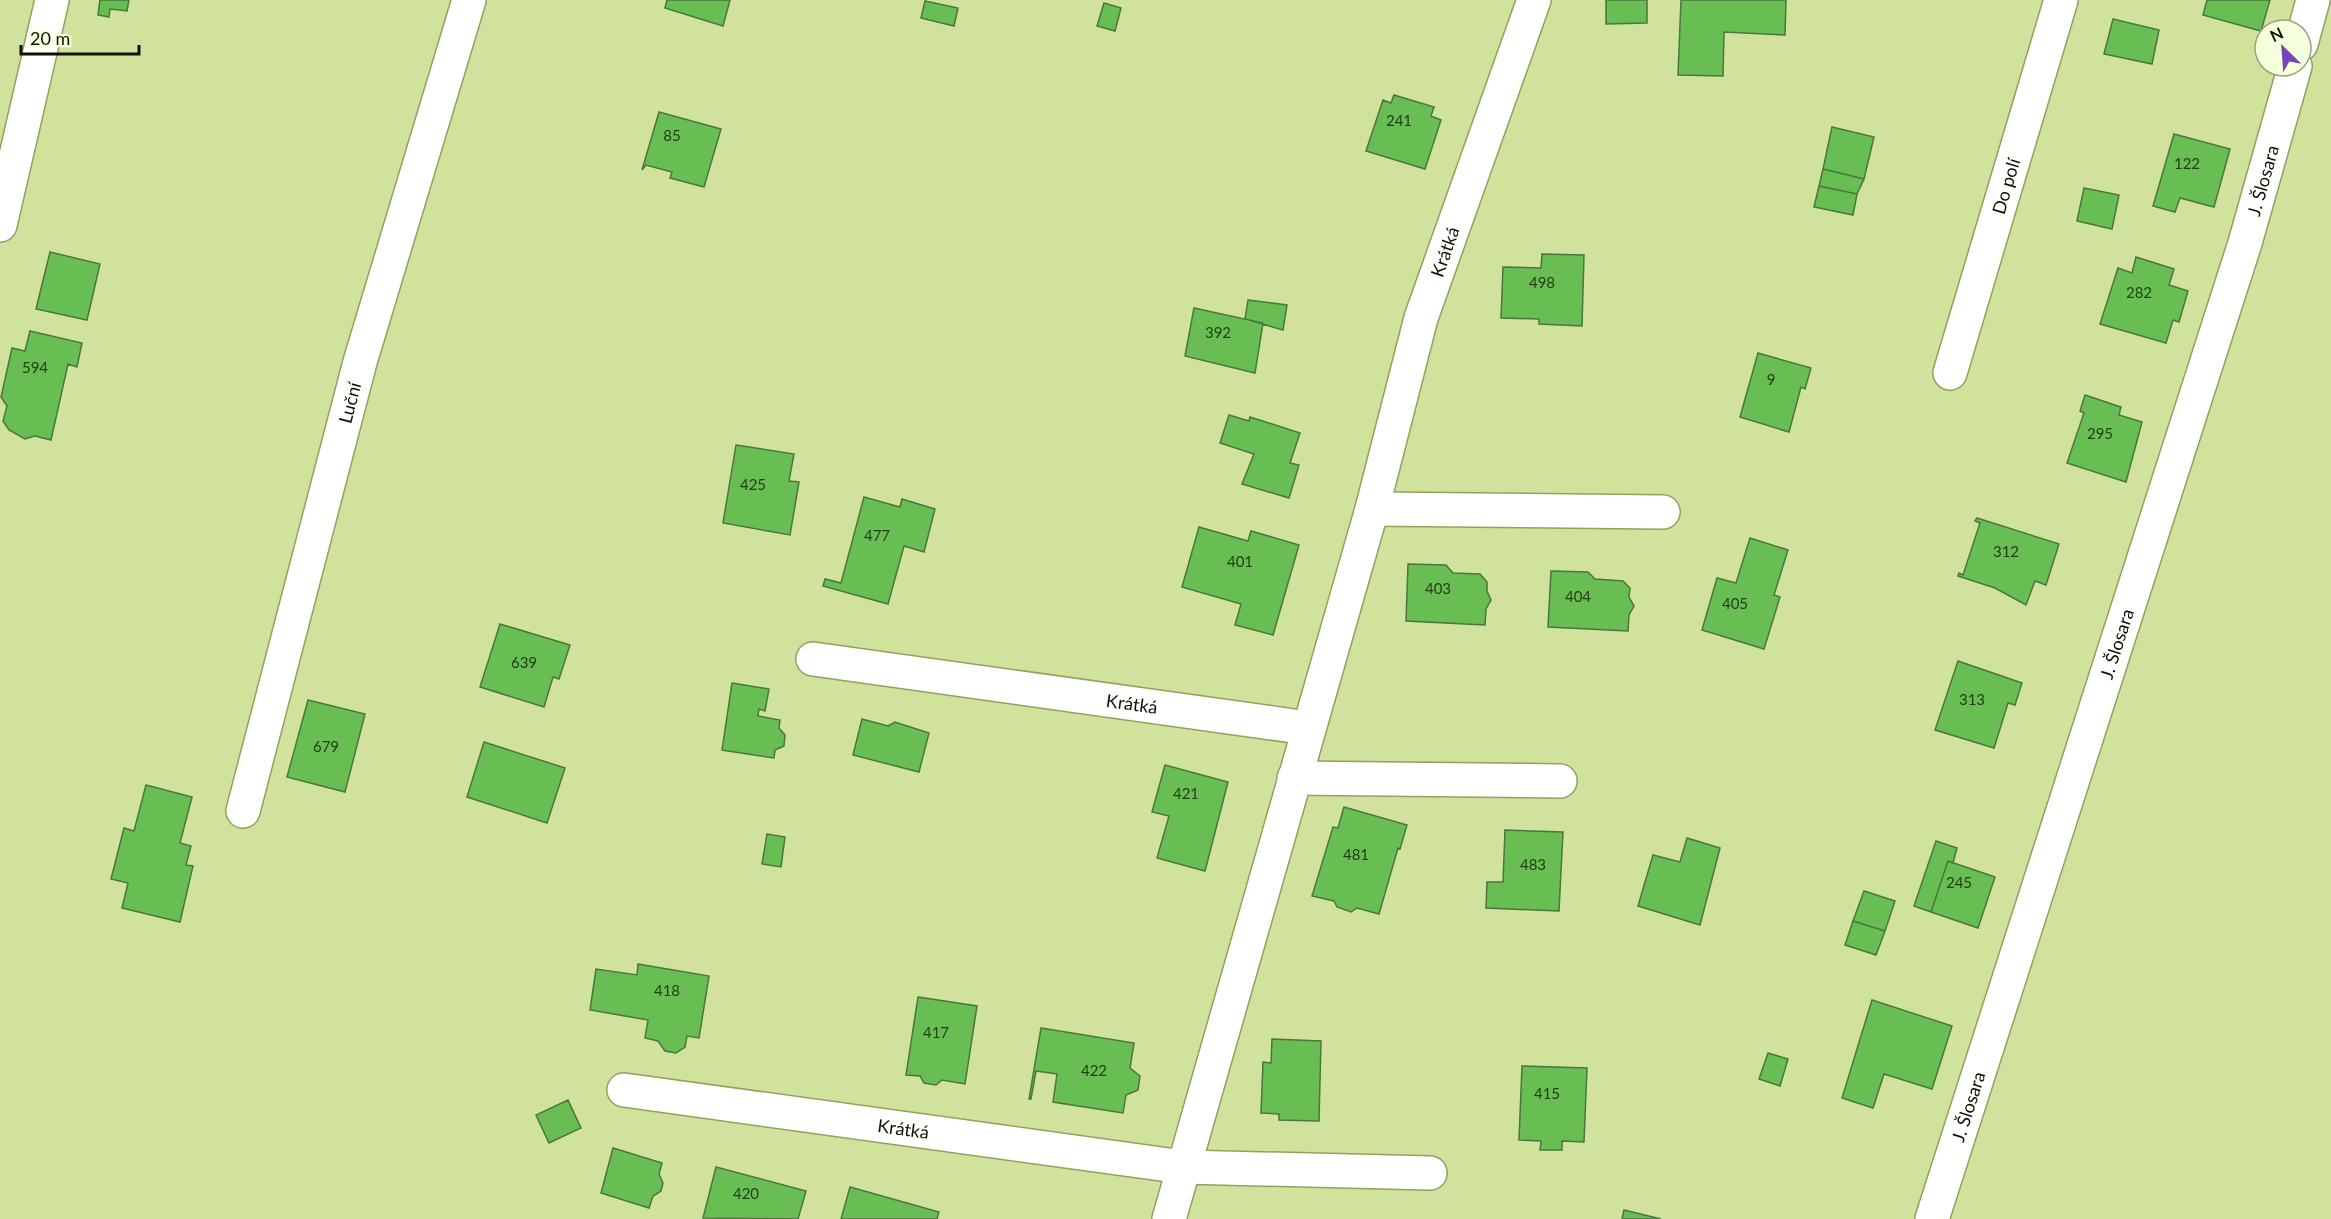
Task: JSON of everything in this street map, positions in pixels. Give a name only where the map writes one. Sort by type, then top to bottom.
[{"type":"street","points":[[0,225],[52,0]]},
{"type":"street","name":"Luční","points":[[243,811],[360,362],[469,0]]},
{"type":"street","name":"Krátká","points":[[1168,1219],[1372,508],[1421,318],[1534,0]]},
{"type":"street","name":"Do polí","points":[[1950,373],[2061,0]]},
{"type":"street","points":[[2308,18],[2313,0]]},
{"type":"street","name":"J. Šlosara","points":[[1932,1219],[2245,243],[2292,78]]},
{"type":"street","points":[[1372,508],[1663,512]]},
{"type":"street","name":"Krátká","points":[[813,659],[1308,728]]},
{"type":"street","points":[[1294,778],[1560,781]]},
{"type":"street","name":"Krátká","points":[[624,1090],[1183,1167],[1430,1173]]},
{"type":"building","points":[[100,0],[129,0],[127,11],[110,9],[109,17],[98,15]]},
{"type":"building","points":[[667,0],[730,0],[723,26],[665,8]]},
{"type":"building","points":[[1606,0],[1647,0],[1647,23],[1606,24]]},
{"type":"building","points":[[1681,0],[1786,0],[1785,35],[1724,32],[1723,76],[1678,75]]},
{"type":"building","points":[[2207,0],[2270,0],[2265,18],[2253,18],[2253,29],[2203,15]]},
{"type":"building","points":[[925,1],[958,8],[954,26],[921,18]]},
{"type":"building","points":[[1104,3],[1121,8],[1115,31],[1097,26]]},
{"type":"building","points":[[2113,19],[2159,30],[2152,64],[2104,54]]},
{"type":"building","points":[[1394,95],[1434,107],[1431,116],[1441,120],[1425,169],[1366,151],[1383,100],[1391,103]]},
{"type":"building","points":[[659,112],[721,129],[704,187],[670,178],[672,172],[646,165],[642,170]]},
{"type":"building","points":[[1832,127],[1874,137],[1864,179],[1823,169]]},
{"type":"building","points":[[2174,134],[2230,149],[2214,207],[2180,198],[2175,212],[2153,206]]},
{"type":"building","points":[[1823,169],[1864,179],[1857,194],[1819,186]]},
{"type":"building","points":[[1819,186],[1857,194],[1853,215],[1814,207]]},
{"type":"building","points":[[2084,188],[2119,195],[2112,229],[2077,221]]},
{"type":"building","points":[[50,252],[100,264],[87,320],[36,309]]},
{"type":"building","points":[[1542,254],[1584,255],[1582,326],[1539,324],[1539,319],[1501,318],[1503,267],[1541,268]]},
{"type":"building","points":[[2136,257],[2174,269],[2169,285],[2188,291],[2179,322],[2173,320],[2166,343],[2100,324],[2118,268],[2132,273]]},
{"type":"building","points":[[1248,300],[1287,305],[1283,330],[1245,319]]},
{"type":"building","points":[[1194,308],[1263,323],[1255,373],[1185,356]]},
{"type":"building","points":[[30,331],[82,343],[77,367],[68,364],[51,440],[35,436],[25,439],[9,430],[3,421],[7,406],[1,397],[12,348],[25,351]]},
{"type":"building","points":[[1758,353],[1811,368],[1805,389],[1801,387],[1789,432],[1740,417]]},
{"type":"building","points":[[2085,395],[2121,407],[2119,415],[2142,422],[2126,482],[2067,463],[2084,413],[2080,411]]},
{"type":"building","points":[[1229,415],[1249,421],[1250,417],[1300,433],[1290,463],[1299,465],[1289,498],[1242,484],[1254,454],[1220,443]]},
{"type":"building","points":[[736,445],[794,454],[789,481],[799,482],[790,535],[723,523]]},
{"type":"building","points":[[864,497],[900,507],[902,499],[935,509],[924,552],[904,546],[888,604],[823,586],[825,579],[841,583]]},
{"type":"building","points":[[1977,518],[2059,544],[2046,585],[2035,581],[2026,605],[1995,588],[1958,576],[1959,573],[1963,575],[1980,523],[1975,521]]},
{"type":"building","points":[[1199,527],[1248,541],[1251,531],[1299,545],[1273,635],[1235,625],[1241,604],[1182,587]]},
{"type":"building","points":[[1750,538],[1788,550],[1774,595],[1780,597],[1764,649],[1702,630],[1717,578],[1736,583]]},
{"type":"building","points":[[1408,564],[1446,565],[1453,573],[1480,574],[1487,582],[1487,591],[1491,600],[1486,609],[1485,625],[1406,621]]},
{"type":"building","points":[[1551,571],[1588,572],[1595,579],[1623,581],[1630,588],[1629,597],[1634,606],[1629,615],[1628,631],[1548,627]]},
{"type":"building","points":[[500,624],[570,645],[559,679],[553,677],[544,707],[480,687]]},
{"type":"building","points":[[1958,661],[2022,683],[2015,705],[2008,703],[1994,748],[1935,730]]},
{"type":"building","points":[[732,683],[769,689],[765,711],[759,709],[758,716],[780,720],[779,728],[785,735],[784,746],[775,750],[774,758],[722,750]]},
{"type":"building","points":[[308,700],[365,714],[345,792],[287,777]]},
{"type":"building","points":[[862,719],[888,726],[895,722],[929,733],[919,772],[853,755]]},
{"type":"building","points":[[484,742],[565,768],[547,823],[467,797]]},
{"type":"building","points":[[1165,765],[1228,782],[1205,871],[1157,858],[1169,816],[1152,812]]},
{"type":"building","points":[[146,785],[192,797],[180,843],[191,846],[186,865],[193,866],[180,922],[122,908],[128,883],[111,879],[124,828],[134,831]]},
{"type":"building","points":[[1344,807],[1407,825],[1379,914],[1357,908],[1351,912],[1337,907],[1334,901],[1312,896],[1333,827],[1338,828]]},
{"type":"building","points":[[1505,830],[1563,832],[1559,911],[1486,908],[1487,882],[1503,882]]},
{"type":"building","points":[[767,834],[785,837],[781,867],[762,864]]},
{"type":"building","points":[[1687,838],[1720,848],[1700,925],[1638,906],[1653,855],[1680,862]]},
{"type":"building","points":[[1936,841],[1957,848],[1953,863],[1948,861],[1931,912],[1914,906]]},
{"type":"building","points":[[1948,861],[1995,877],[1978,928],[1931,912]]},
{"type":"building","points":[[1864,891],[1895,901],[1885,931],[1853,921]]},
{"type":"building","points":[[1853,921],[1885,931],[1876,955],[1845,945]]},
{"type":"building","points":[[638,964],[709,976],[699,1038],[687,1036],[685,1047],[676,1053],[665,1051],[658,1041],[645,1038],[648,1020],[590,1010],[596,969],[637,975]]},
{"type":"building","points":[[918,997],[977,1006],[965,1084],[942,1080],[936,1085],[924,1083],[920,1076],[906,1075]]},
{"type":"building","points":[[1872,1000],[1952,1026],[1932,1089],[1884,1074],[1873,1108],[1842,1098]]},
{"type":"building","points":[[1041,1028],[1134,1043],[1130,1068],[1140,1076],[1138,1090],[1126,1095],[1123,1113],[1053,1102],[1057,1074],[1036,1071],[1031,1099],[1029,1099]]},
{"type":"building","points":[[1272,1039],[1321,1041],[1319,1121],[1279,1120],[1279,1114],[1261,1113],[1263,1062],[1271,1063]]},
{"type":"building","points":[[1768,1053],[1788,1059],[1780,1086],[1759,1079]]},
{"type":"building","points":[[1522,1066],[1587,1068],[1584,1142],[1562,1141],[1562,1150],[1540,1150],[1541,1141],[1519,1140]]},
{"type":"building","points":[[568,1100],[581,1128],[549,1143],[536,1115]]},
{"type":"building","points":[[613,1148],[662,1163],[659,1174],[663,1183],[661,1191],[653,1196],[649,1208],[601,1193]]},
{"type":"building","points":[[716,1167],[806,1191],[798,1219],[703,1218]]},
{"type":"building","points":[[850,1187],[939,1212],[937,1219],[841,1219]]},
{"type":"building","points":[[1624,1210],[1661,1219],[1622,1219]]}]
